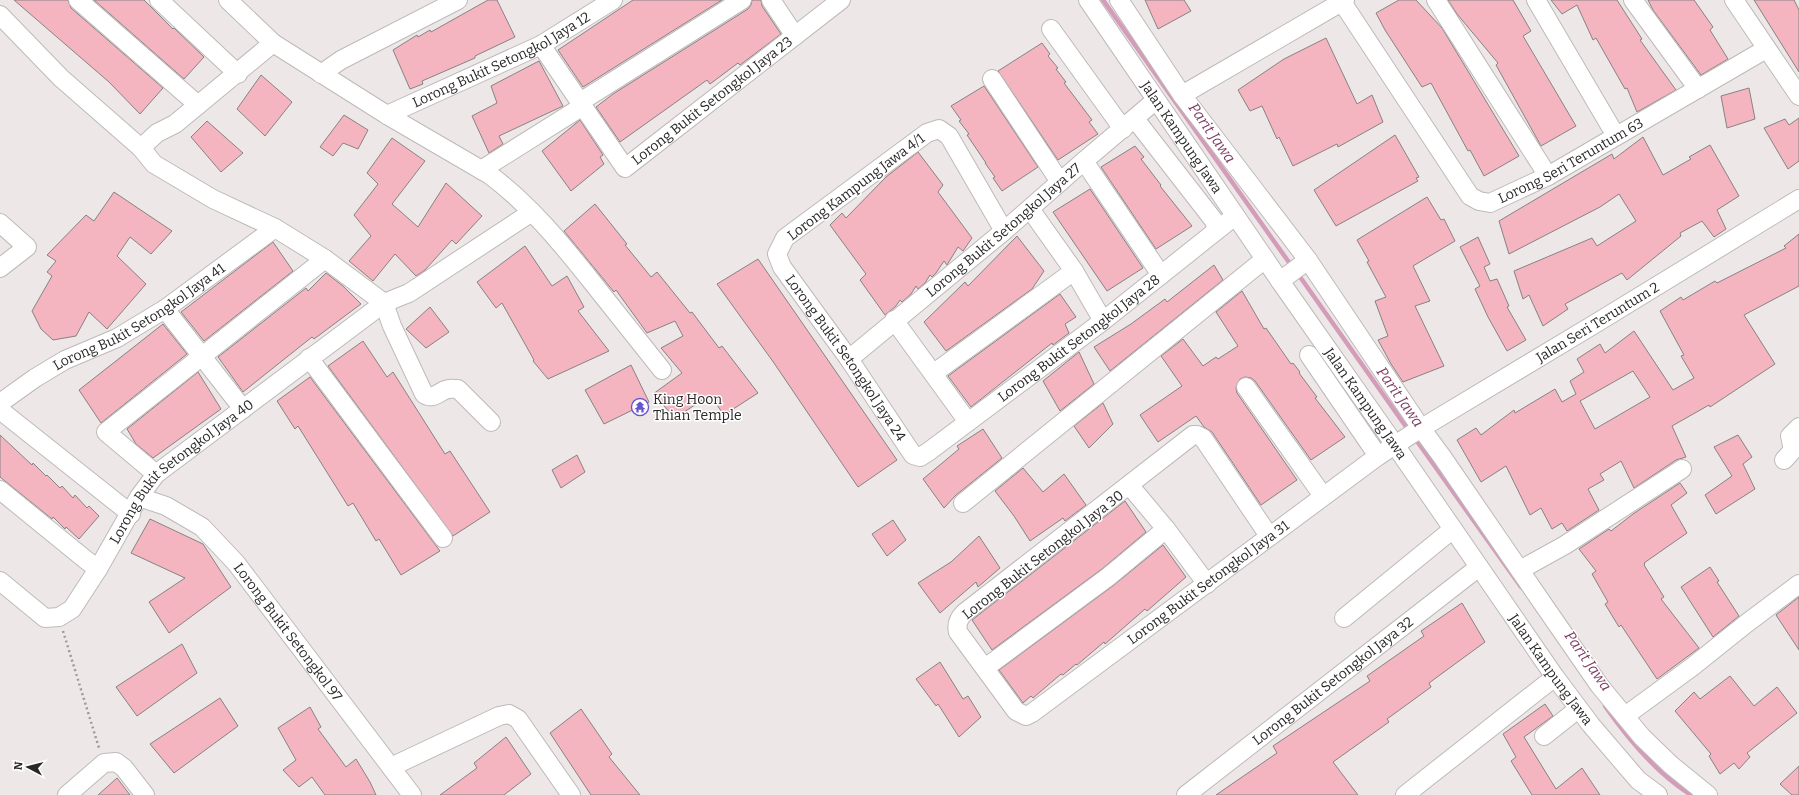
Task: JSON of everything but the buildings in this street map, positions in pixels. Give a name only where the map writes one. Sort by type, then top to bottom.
[{"type":"street","points":[[78,0],[198,105]]},
{"type":"street","points":[[158,0],[238,74]]},
{"type":"street","points":[[228,0],[273,43],[387,115],[481,170],[505,186],[559,241],[662,370]]},
{"type":"street","points":[[321,74],[342,60],[458,0]]},
{"type":"street","name":"Lorong Bukit Setongkol Jaya 12","points":[[387,115],[541,46],[613,0]]},
{"type":"street","points":[[481,170],[742,0]]},
{"type":"street","points":[[771,0],[795,36]]},
{"type":"street","name":"Lorong Bukit Setongkol Jaya 23","points":[[541,46],[625,168],[841,0]]},
{"type":"street","name":"Jalan Kampung Jawa","points":[[1089,0],[1265,259],[1285,278],[1408,436],[1444,458],[1591,673],[1642,737],[1687,779],[1708,795]]},
{"type":"street","name":"Jalan Kampung Jawa","points":[[1119,0],[1182,95],[1308,260],[1408,436],[1453,529],[1578,709],[1638,780],[1651,793]]},
{"type":"street","points":[[1436,0],[1548,176]]},
{"type":"street","points":[[1536,0],[1616,136]]},
{"type":"street","points":[[1633,0],[1698,89]]},
{"type":"street","points":[[1734,0],[1799,96]]},
{"type":"street","points":[[1182,95],[1344,1]]},
{"type":"street","name":"Lorong Seri Teruntum 63","points":[[1344,1],[1470,196],[1479,201],[1490,203],[1548,176],[1766,49]]},
{"type":"street","points":[[0,15],[61,78],[141,148],[154,164],[214,199],[275,228],[325,259],[384,303],[392,326],[424,394],[427,396],[434,396],[445,390],[458,389],[491,422]]},
{"type":"street","points":[[1051,29],[1129,124],[1215,222],[1216,231]]},
{"type":"street","points":[[141,148],[157,133],[175,124],[238,74],[273,43]]},
{"type":"street","points":[[992,79],[1060,182]]},
{"type":"street","name":"Lorong Bukit Setongkol Jaya 27","points":[[849,359],[894,320],[1004,231],[1156,100]]},
{"type":"street","name":"Lorong Kampung Jawa 4/1","points":[[777,254],[785,238],[927,132],[939,129],[949,136],[1004,231]]},
{"type":"street","points":[[1084,161],[1161,275]]},
{"type":"street","name":"Jalan Seri Teruntum 2","points":[[1408,436],[1799,199]]},
{"type":"street","points":[[1030,209],[1074,271],[1103,321]]},
{"type":"street","name":"Lorong Bukit Setongkol Jaya 40","points":[[59,617],[72,609],[131,514],[139,497],[156,474],[384,303],[409,293],[532,212]]},
{"type":"street","name":"Lorong Bukit Setongkol Jaya 28","points":[[920,457],[1103,321],[1236,216]]},
{"type":"street","points":[[0,223],[27,247],[0,268]]},
{"type":"street","name":"Lorong Bukit Setongkol Jaya 41","points":[[0,404],[35,378],[59,363],[117,338],[165,309],[275,228]]},
{"type":"street","name":"Lorong Bukit Setongkol Jaya 24","points":[[777,254],[786,273],[849,359],[913,455],[920,457]]},
{"type":"street","points":[[156,474],[106,432],[201,355],[325,259]]},
{"type":"street","points":[[963,503],[1265,259]]},
{"type":"street","points":[[1285,278],[1308,260]]},
{"type":"street","points":[[934,373],[1074,271]]},
{"type":"street","points":[[165,309],[243,409]]},
{"type":"street","points":[[894,320],[934,373],[968,422]]},
{"type":"street","name":"Jalan Kampung Jawa","points":[[1308,355],[1378,456]]},
{"type":"street","points":[[309,358],[443,538]]},
{"type":"street","points":[[1246,387],[1323,496]]},
{"type":"street","points":[[0,410],[131,514]]},
{"type":"street","points":[[1784,460],[1793,450],[1790,436],[1799,427]]},
{"type":"street","name":"Lorong Bukit Setongkol Jaya 30","points":[[1020,714],[1016,711],[958,632],[957,627],[962,616],[1193,436],[1203,438],[1269,536]]},
{"type":"street","name":"Lorong Bukit Setongkol Jaya 31","points":[[1020,714],[1026,716],[1039,709],[1259,546],[1269,536],[1323,496],[1408,436]]},
{"type":"street","points":[[1520,570],[1565,545],[1682,468]]},
{"type":"street","points":[[1130,486],[1166,529],[1207,584]]},
{"type":"street","points":[[0,490],[98,569]]},
{"type":"street","name":"Lorong Bukit Setongkol 97","points":[[139,497],[166,506],[202,527],[236,563],[412,795]]},
{"type":"street","points":[[985,668],[1108,577],[1166,529]]},
{"type":"street","points":[[1344,618],[1453,529]]},
{"type":"street","name":"Lorong Bukit Setongkol Jaya 32","points":[[1186,795],[1479,567]]},
{"type":"street","points":[[0,581],[45,618],[59,617]]},
{"type":"street","points":[[1625,716],[1692,668],[1747,623],[1799,584]]},
{"type":"street","points":[[1405,795],[1422,789],[1555,677]]},
{"type":"street","points":[[1544,736],[1578,709]]},
{"type":"street","points":[[391,767],[498,716],[510,714],[518,719],[571,795]]},
{"type":"street","points":[[67,795],[110,762],[124,768],[145,795]]},
{"type":"path","points":[[59,617],[110,762]]},
{"type":"waterway","name":"Parit Jawa","points":[[1103,0],[1293,268]]},
{"type":"waterway","name":"Parit Jawa","points":[[1298,274],[1409,431]]},
{"type":"waterway","name":"Parit Jawa","points":[[1414,437],[1521,587]]},
{"type":"waterway","name":"Parit Jawa","points":[[1605,706],[1623,731],[1654,766],[1691,795]]},
{"type":"place","name":"King Hoon Thian Temple","points":[[640,407]]}]
